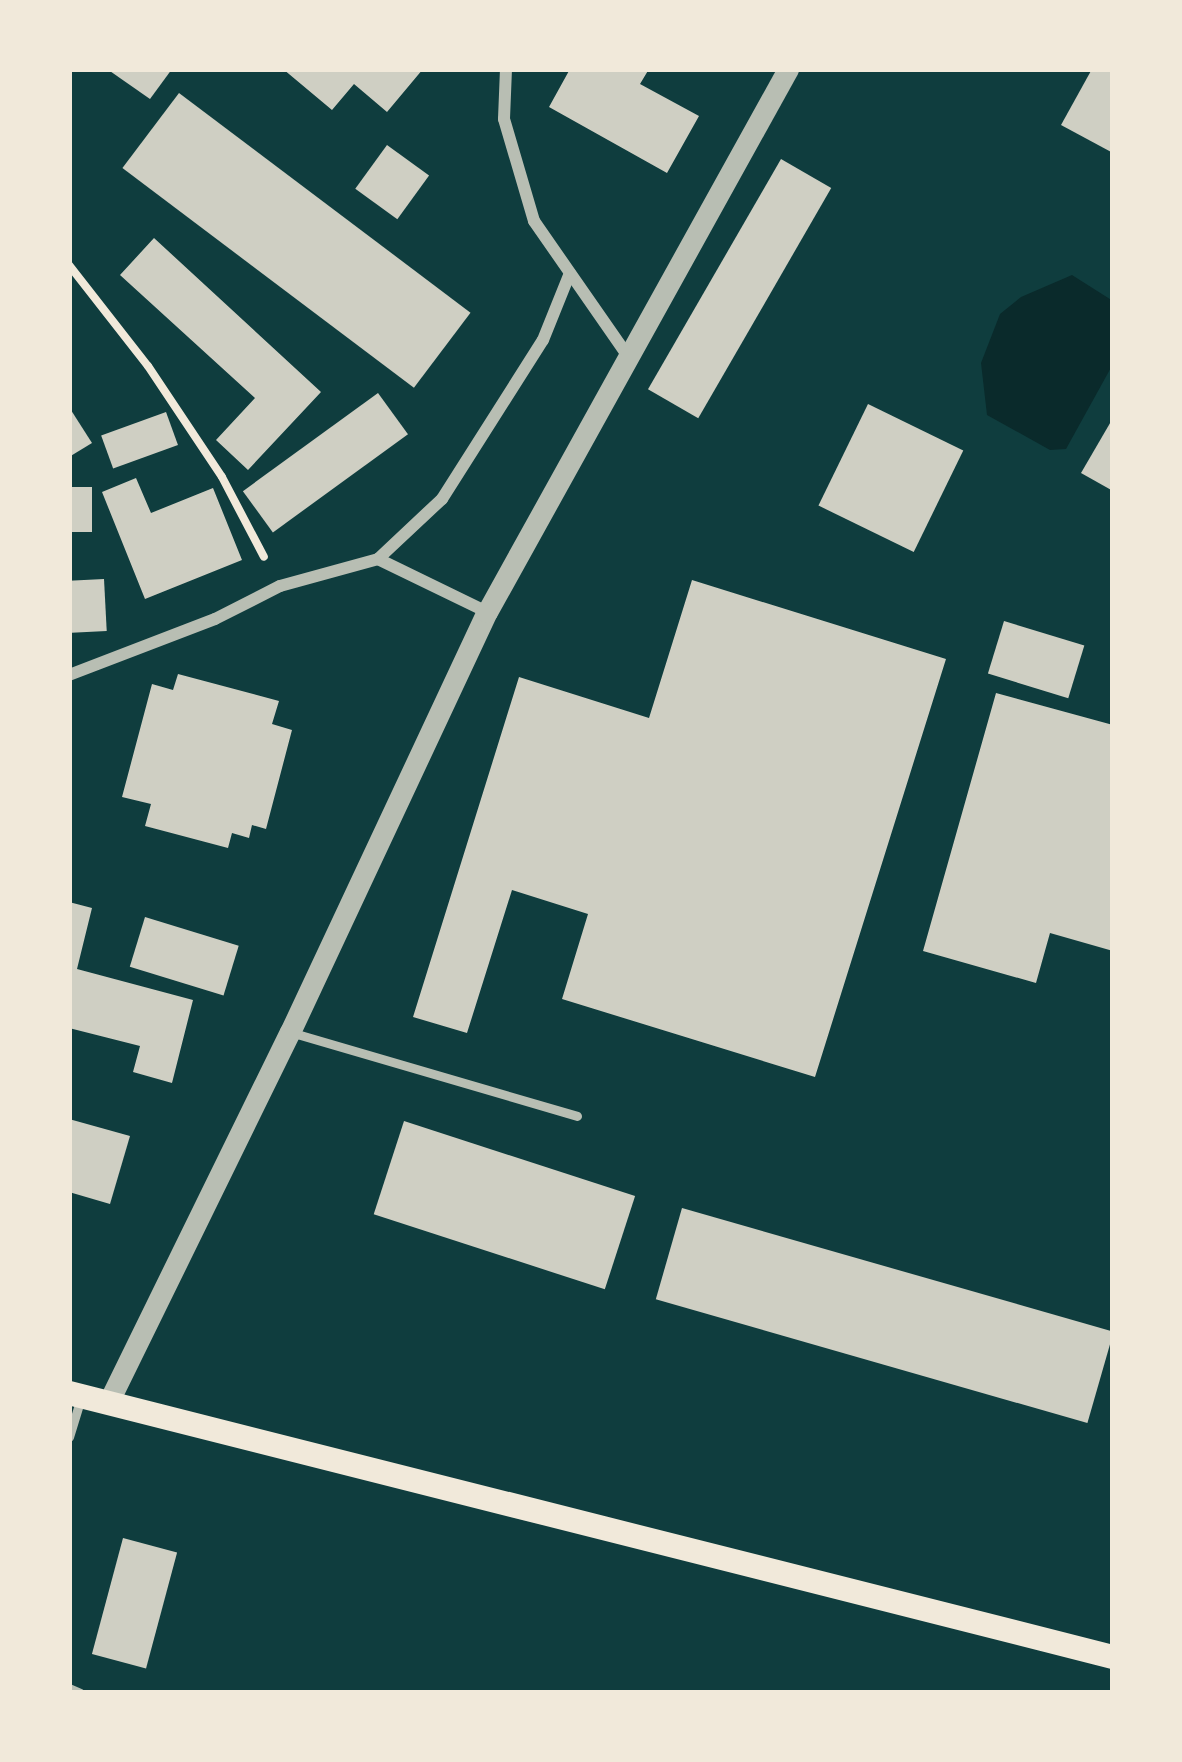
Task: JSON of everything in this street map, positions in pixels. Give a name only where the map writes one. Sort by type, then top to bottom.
[{"type":"main road","points":[[75,1394],[1113,1657]]},
{"type":"street","points":[[506,69],[504,119],[534,221],[628,356]]},
{"type":"street","points":[[108,1403],[290,1032],[487,612],[788,69]]},
{"type":"street","points":[[69,675],[215,619],[280,586],[378,560],[442,500],[543,340],[570,273]]},
{"type":"street","points":[[378,560],[487,612]]},
{"type":"lane","points":[[290,1032],[577,1116]]},
{"type":"lane","points":[[69,1437],[75,1394]]},
{"type":"lane","points":[[69,1688],[80,1693]]},
{"type":"path","points":[[69,265],[148,366],[222,477],[280,586]]},
{"type":"water","points":[[1072,275],[1113,301],[1113,364],[1066,449],[1050,450],[987,415],[981,363],[1000,314],[1021,297]]},
{"type":"building","points":[[107,69],[172,69],[150,99]]},
{"type":"building","points":[[283,69],[423,69],[387,112],[354,84],[332,110]]},
{"type":"building","points":[[570,69],[649,69],[640,84],[699,116],[667,173],[549,107]]},
{"type":"building","points":[[1092,69],[1113,69],[1113,153],[1061,125]]},
{"type":"building","points":[[179,93],[471,313],[414,388],[122,168]]},
{"type":"building","points":[[387,145],[429,176],[397,219],[355,189]]},
{"type":"building","points":[[781,159],[831,188],[698,418],[648,389]]},
{"type":"building","points":[[154,238],[321,392],[248,470],[216,440],[255,398],[120,275]]},
{"type":"building","points":[[378,393],[408,434],[273,532],[243,491]]},
{"type":"building","points":[[868,404],[963,450],[914,552],[818,506]]},
{"type":"building","points":[[69,407],[92,443],[69,457]]},
{"type":"building","points":[[166,412],[178,445],[113,468],[101,436]]},
{"type":"building","points":[[1113,418],[1113,491],[1081,473]]},
{"type":"building","points":[[136,478],[151,513],[213,488],[242,560],[145,599],[102,492]]},
{"type":"building","points":[[69,487],[92,487],[92,532],[69,532]]},
{"type":"building","points":[[104,579],[107,631],[72,633],[69,581]]},
{"type":"building","points":[[692,580],[946,659],[815,1077],[562,999],[588,914],[512,890],[467,1033],[413,1017],[519,677],[649,718]]},
{"type":"building","points":[[1004,621],[1084,646],[1068,698],[988,674]]},
{"type":"building","points":[[178,674],[279,701],[272,724],[292,730],[266,829],[252,825],[249,838],[232,833],[228,848],[145,826],[151,804],[122,797],[152,684],[173,690]]},
{"type":"building","points":[[996,693],[1113,725],[1113,951],[1050,933],[1036,983],[923,951]]},
{"type":"building","points":[[69,902],[92,908],[77,969],[193,1000],[172,1083],[133,1072],[140,1046],[69,1028]]},
{"type":"building","points":[[145,917],[239,946],[224,995],[130,967]]},
{"type":"building","points":[[69,1119],[130,1136],[110,1204],[69,1192]]},
{"type":"building","points":[[404,1121],[635,1196],[605,1289],[374,1214]]},
{"type":"building","points":[[682,1208],[1113,1332],[1087,1423],[656,1299]]},
{"type":"building","points":[[123,1538],[177,1552],[146,1668],[92,1654]]}]
